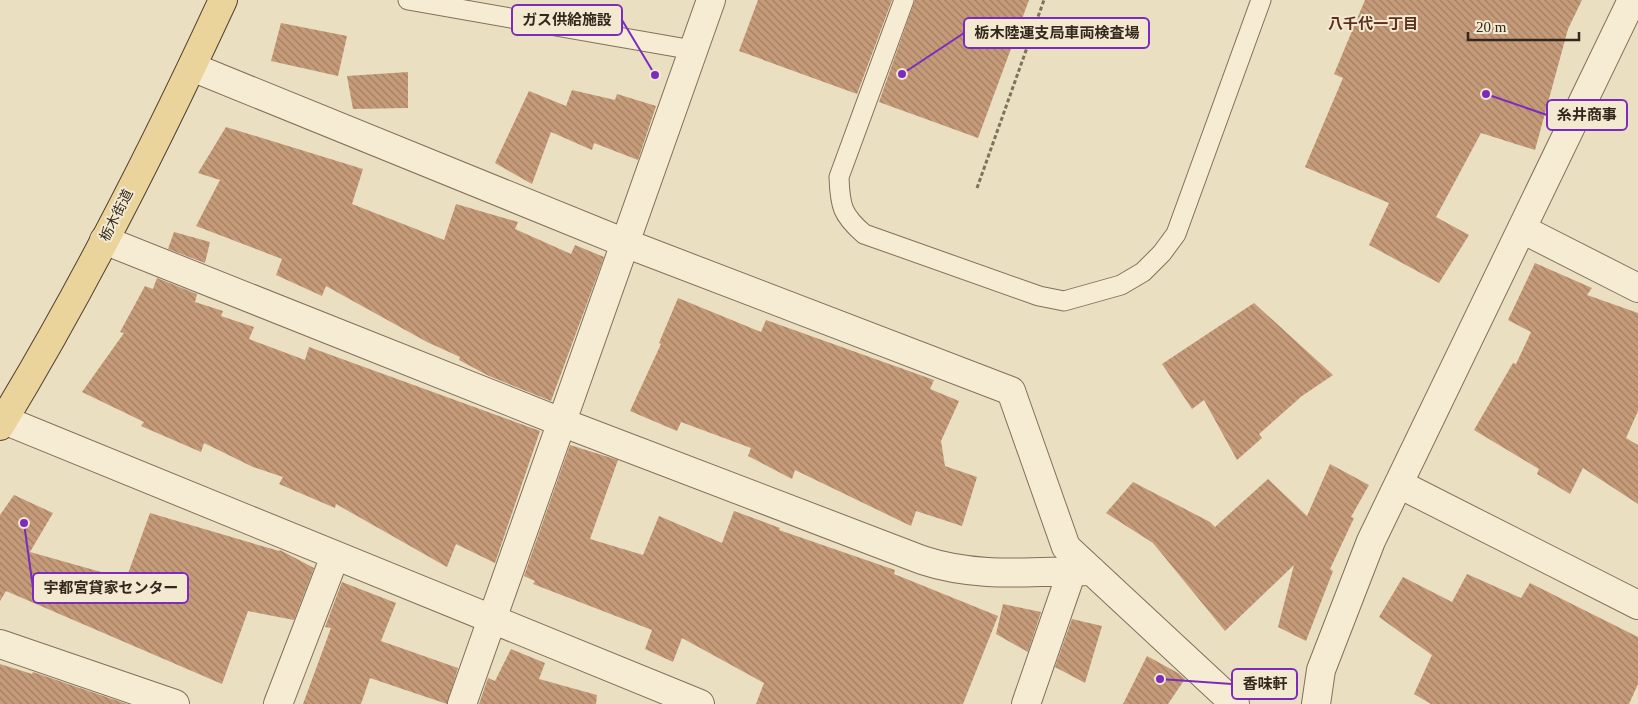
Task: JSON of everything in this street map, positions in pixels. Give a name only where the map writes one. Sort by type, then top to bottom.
[{"type":"main road","name":"栃木街道","points":[[2,423],[104,240],[192,67],[222,0]]},
{"type":"street","points":[[462,704],[711,0]]},
{"type":"street","points":[[1316,704],[1321,670],[1371,541],[1632,0]]},
{"type":"street","points":[[192,67],[625,243],[1011,390],[1066,547],[1082,571],[1235,704]]},
{"type":"street","points":[[1522,229],[1638,288]]},
{"type":"street","points":[[104,240],[561,422],[948,569],[979,573],[1082,571]]},
{"type":"street","points":[[2,423],[700,704]]},
{"type":"street","points":[[1399,484],[1638,605]]},
{"type":"street","points":[[278,704],[334,556]]},
{"type":"street","points":[[1026,704],[1082,571]]},
{"type":"street","points":[[0,644],[175,704]]},
{"type":"lane","points":[[408,0],[693,50]]},
{"type":"lane","points":[[904,0],[839,177],[840,200],[848,220],[864,234],[1039,296],[1064,301],[1095,294],[1128,281],[1149,266],[1176,234],[1262,0]]},
{"type":"path","points":[[977,188],[1044,0]]},
{"type":"building","points":[[758,0],[892,0],[857,94],[739,51]]},
{"type":"building","points":[[915,0],[1029,0],[978,138],[879,102]]},
{"type":"building","points":[[1365,0],[1582,0],[1568,29],[1535,150],[1481,133],[1436,217],[1469,235],[1439,283],[1369,245],[1389,203],[1305,167],[1343,78],[1334,74]]},
{"type":"building","points":[[281,23],[347,36],[338,76],[271,61]]},
{"type":"building","points":[[408,72],[408,108],[353,109],[347,76]]},
{"type":"building","points":[[572,90],[615,100],[617,94],[656,106],[638,160],[594,143],[592,150],[551,132],[532,184],[495,163],[529,91],[566,106]]},
{"type":"building","points":[[226,127],[363,169],[352,204],[444,240],[456,204],[518,222],[515,229],[571,254],[575,245],[604,257],[551,401],[489,376],[459,360],[460,357],[427,342],[326,286],[322,296],[276,275],[282,259],[196,226],[220,180],[198,173]]},
{"type":"building","points":[[174,232],[210,242],[205,263],[168,249]]},
{"type":"building","points":[[1535,263],[1592,288],[1587,295],[1638,313],[1638,411],[1626,438],[1638,445],[1638,504],[1583,468],[1570,494],[1537,474],[1539,469],[1474,430],[1513,363],[1516,364],[1531,332],[1508,320]]},
{"type":"building","points":[[157,278],[197,294],[195,302],[223,311],[221,316],[254,327],[249,339],[305,360],[309,347],[540,431],[495,563],[456,544],[447,567],[336,504],[335,508],[279,484],[283,477],[253,467],[204,443],[201,452],[141,426],[144,422],[82,392],[124,333],[120,332],[145,286],[153,289]]},
{"type":"building","points":[[678,298],[761,332],[766,320],[934,380],[930,389],[959,401],[941,441],[945,466],[977,477],[962,526],[916,511],[911,526],[795,470],[792,479],[748,456],[751,448],[681,422],[677,431],[630,411],[661,344],[659,343]]},
{"type":"building","points":[[1254,303],[1333,375],[1302,396],[1259,434],[1262,438],[1237,460],[1204,400],[1192,409],[1162,364]]},
{"type":"building","points":[[570,445],[618,460],[590,539],[643,555],[659,516],[722,543],[734,511],[780,528],[779,530],[895,570],[894,574],[998,616],[963,704],[756,704],[764,683],[682,638],[673,662],[645,649],[652,630],[533,584],[535,581],[524,576]]},
{"type":"building","points":[[1330,464],[1369,485],[1351,517],[1354,518],[1330,569],[1333,571],[1306,641],[1278,627],[1294,565],[1225,631],[1153,543],[1106,513],[1133,482],[1210,522],[1215,527],[1268,479],[1307,516]]},
{"type":"building","points":[[14,495],[53,513],[30,552],[126,579],[150,513],[280,550],[314,568],[294,620],[248,611],[222,684],[6,591],[0,601],[0,515]]},
{"type":"building","points":[[1467,574],[1521,598],[1530,583],[1638,637],[1638,684],[1629,704],[1431,704],[1414,694],[1432,655],[1379,617],[1403,577],[1452,602]]},
{"type":"building","points":[[342,582],[396,603],[381,641],[458,668],[447,704],[370,678],[361,704],[303,704],[331,628],[325,627]]},
{"type":"building","points":[[1003,604],[1041,612],[1028,652],[996,634]]},
{"type":"building","points":[[1072,619],[1102,626],[1085,683],[1055,667]]},
{"type":"building","points":[[511,649],[545,663],[539,679],[597,695],[596,704],[479,704],[488,678],[495,681]]},
{"type":"building","points":[[1147,656],[1178,673],[1185,679],[1168,704],[1123,704]]},
{"type":"building","points":[[0,664],[32,674],[33,672],[127,704],[0,704]]},
{"type":"place","name":"栃木陸運支局車両検査場","points":[[902,74]]},
{"type":"place","name":"ガス供給施設","points":[[655,75]]},
{"type":"place","name":"糸井商事","points":[[1486,94]]},
{"type":"place","name":"宇都宮貸家センター","points":[[24,523]]},
{"type":"place","name":"香味軒","points":[[1160,679]]},
{"type":"district","name":"八千代一丁目","points":[[1373,24]]}]
